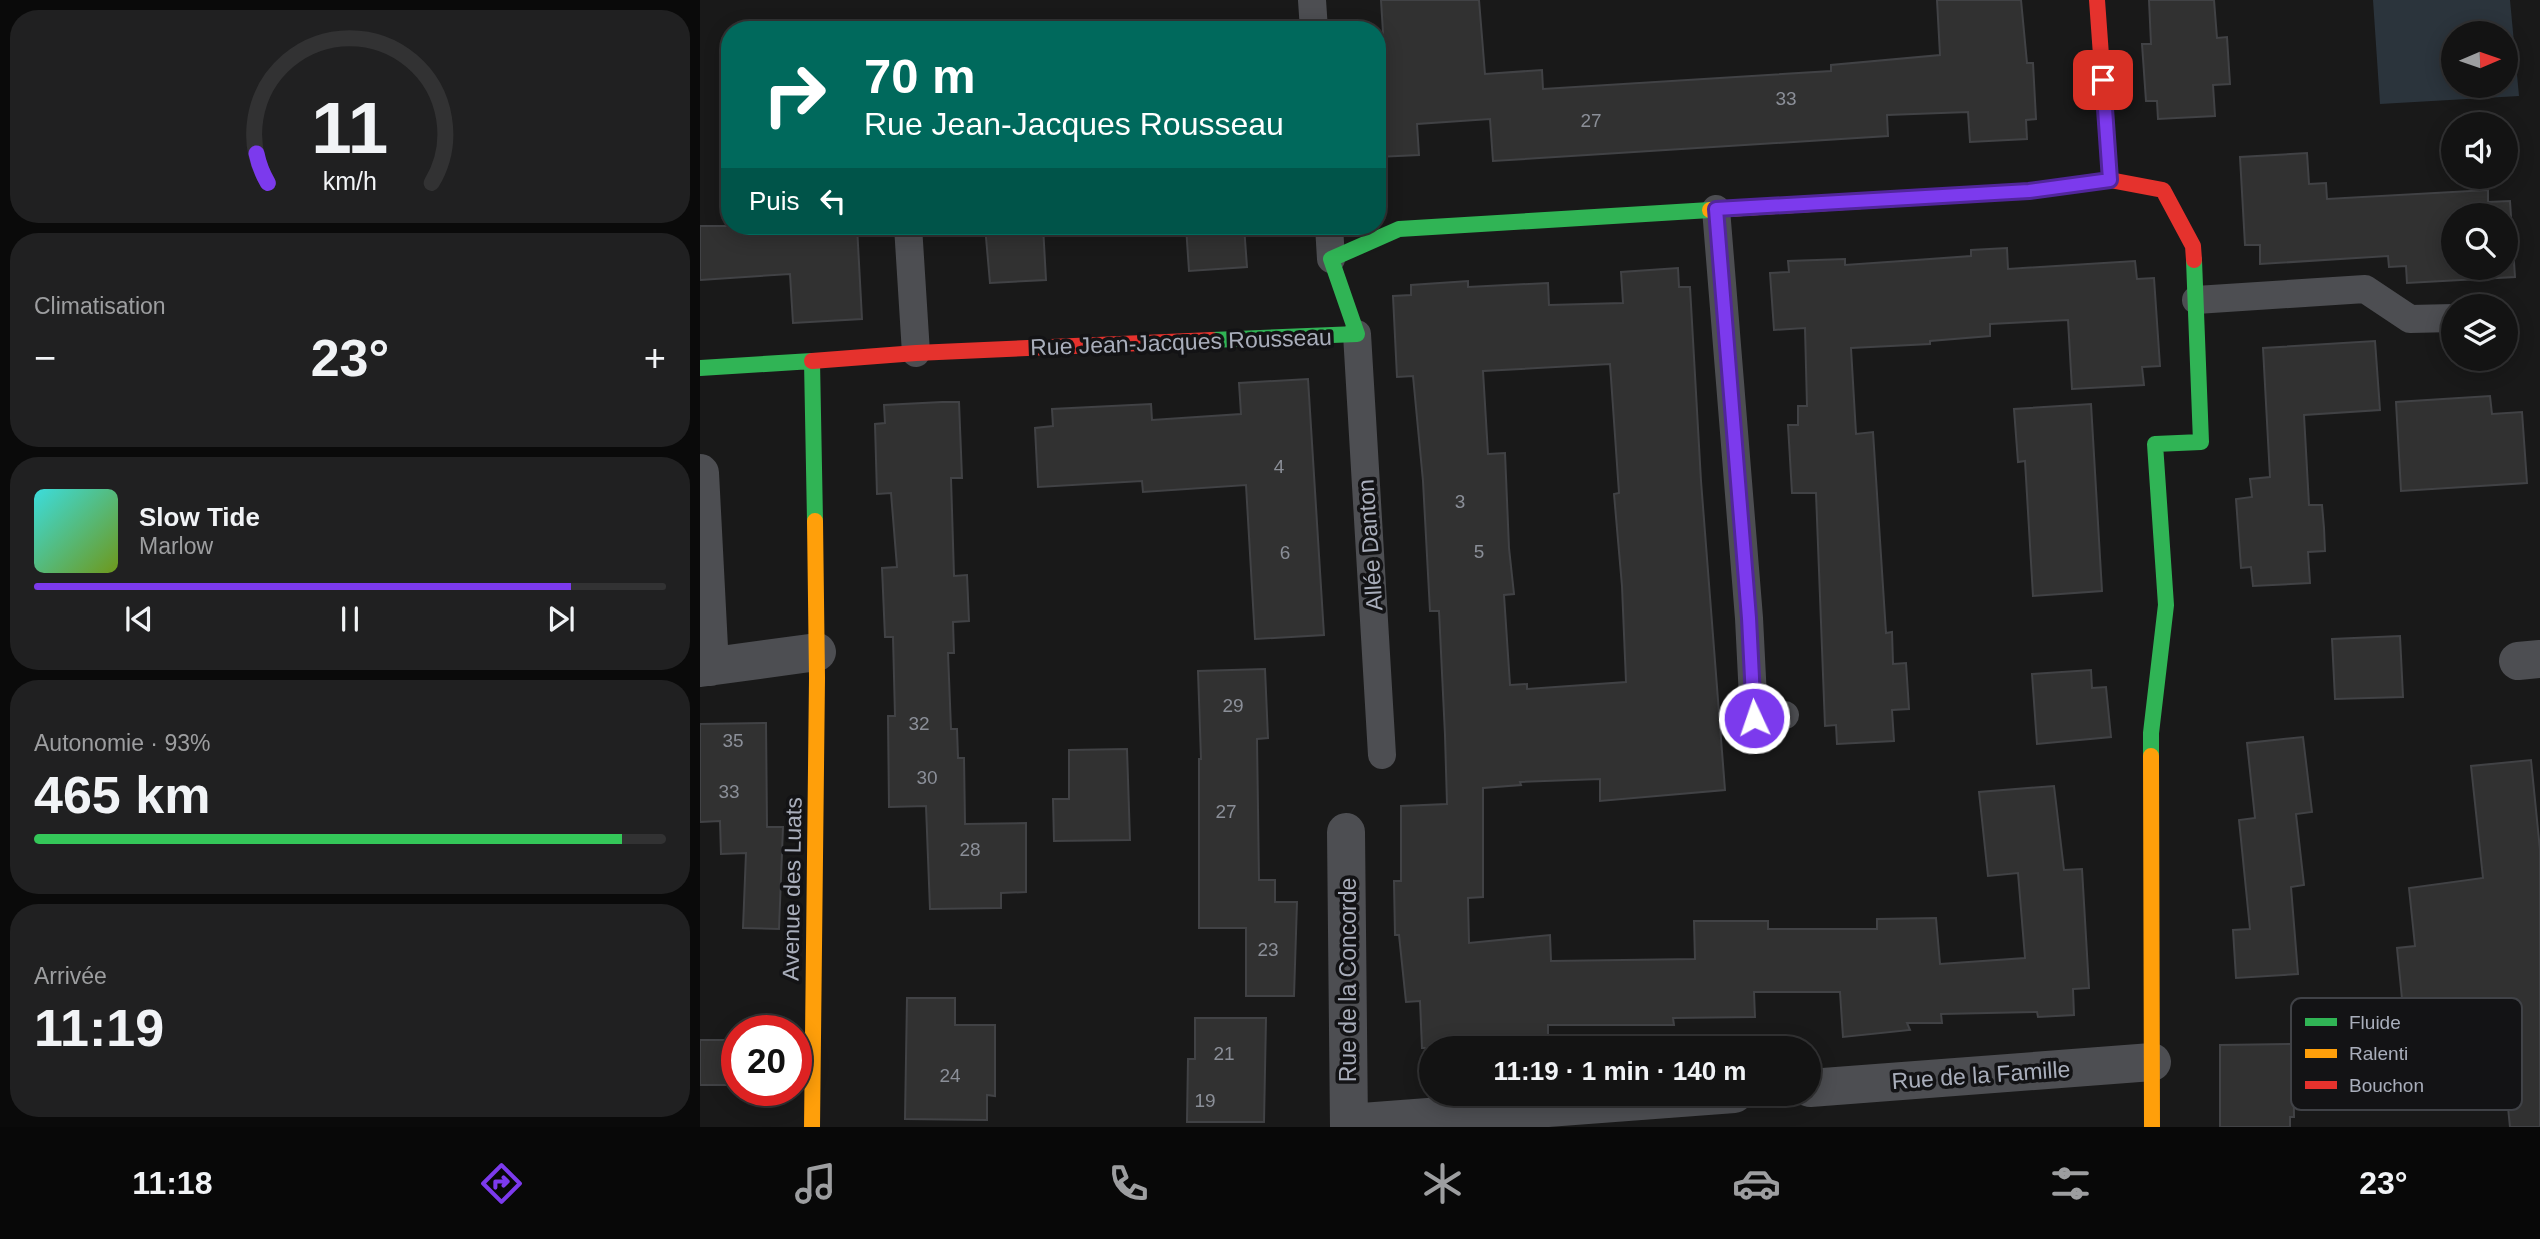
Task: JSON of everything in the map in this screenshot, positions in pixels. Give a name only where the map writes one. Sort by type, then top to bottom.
[{"type":"street","points":[[2097,0],[2110,180]]},
{"type":"street","points":[[1386,235],[1399,229],[2029,191],[2110,180],[2163,190],[2193,246],[2202,442],[2155,444],[2166,605],[2151,733],[2152,1127]]},
{"type":"street","points":[[1331,259],[1385,235]]},
{"type":"street","name":"Rue Jean-Jacques Rousseau","points":[[700,368],[916,354],[1357,334],[1331,259]]},
{"type":"street","points":[[700,473],[705,668],[817,652],[812,361]]},
{"type":"street","name":"Avenue des Luats","points":[[812,1127],[817,652]]},
{"type":"street","name":"Rue de la Concorde","points":[[1346,832],[1349,1125]]},
{"type":"street","name":"Rue de la Famille","points":[[1821,1087],[2152,1062]]},
{"type":"street","points":[[1349,1125],[1585,1106]]},
{"type":"lane","points":[[1312,0],[1313,21]]},
{"type":"lane","points":[[1716,209],[1749,618],[1754,718],[1785,715]]},
{"type":"lane","points":[[909,235],[916,354]]},
{"type":"lane","points":[[1330,235],[1331,259]]},
{"type":"lane","points":[[2196,300],[2365,289],[2410,319],[2441,318]]},
{"type":"lane","name":"Allée Danton","points":[[1357,334],[1382,755]]},
{"type":"shaded area","points":[[2373,0],[2510,0],[2512,21],[2441,21],[2441,98],[2484,98],[2380,104]]},
{"type":"building","points":[[1381,0],[1479,0],[1485,74],[1542,70],[1543,89],[1831,71],[1831,65],[1940,55],[1937,0],[2021,0],[2027,63],[2033,63],[2036,119],[2026,120],[2027,139],[1970,142],[1968,112],[1887,115],[1888,136],[1493,161],[1490,119],[1417,124],[1419,155],[1386,157],[1386,21],[1382,21]]},
{"type":"building","points":[[2149,0],[2214,0],[2217,38],[2227,37],[2230,84],[2213,85],[2215,116],[2158,119],[2157,101],[2146,101],[2142,44],[2151,44]]},
{"type":"building","points":[[2307,153],[2309,184],[2326,183],[2327,199],[2488,190],[2488,202],[2510,201],[2510,203],[2441,203],[2441,280],[2461,280],[2407,283],[2406,266],[2389,267],[2388,256],[2260,264],[2260,245],[2245,245],[2240,157]]},
{"type":"building","points":[[700,226],[721,226],[721,235],[857,235],[862,319],[793,323],[790,274],[700,280]]},
{"type":"building","points":[[986,235],[1044,235],[1046,280],[990,283]]},
{"type":"building","points":[[1187,235],[1245,235],[1247,267],[1189,271]]},
{"type":"building","points":[[2007,248],[2008,269],[2135,261],[2137,279],[2154,278],[2160,366],[2142,367],[2144,385],[2072,389],[2068,320],[1990,324],[1990,336],[1930,341],[1930,344],[1851,348],[1856,434],[1873,432],[1886,633],[1892,632],[1893,664],[1906,663],[1909,709],[1892,710],[1894,741],[1837,744],[1836,725],[1825,726],[1816,493],[1792,493],[1788,425],[1798,425],[1798,406],[1807,406],[1805,328],[1774,330],[1770,273],[1789,272],[1788,261],[1845,259],[1845,265],[1971,256],[1971,250]]},
{"type":"building","points":[[1678,268],[1679,287],[1690,287],[1701,481],[1725,790],[1600,801],[1600,779],[1520,782],[1521,785],[1483,788],[1483,897],[1468,898],[1469,943],[1550,935],[1551,961],[1695,959],[1694,921],[1768,921],[1768,929],[1877,929],[1877,919],[1936,918],[1940,964],[2025,958],[2018,873],[1988,876],[1979,792],[2054,786],[2064,870],[2082,869],[2089,988],[2073,989],[2074,1015],[2038,1017],[2037,1012],[1941,1014],[1942,1023],[1907,1023],[1910,1030],[1843,1037],[1840,992],[1754,992],[1755,1017],[1673,1018],[1674,1025],[1548,1025],[1548,1036],[1421,1036],[1420,1001],[1406,1002],[1399,935],[1395,935],[1394,881],[1401,881],[1401,806],[1447,804],[1445,735],[1439,611],[1430,611],[1423,481],[1413,376],[1397,377],[1393,296],[1411,295],[1411,285],[1468,281],[1468,287],[1548,283],[1549,305],[1623,303],[1621,272]],"holes":[[[1610,364],[1619,493],[1614,494],[1622,586],[1626,682],[1527,689],[1527,684],[1510,685],[1504,595],[1514,594],[1505,453],[1488,454],[1483,371]]]},
{"type":"building","points":[[2375,341],[2380,410],[2304,415],[2309,505],[2322,505],[2325,551],[2308,552],[2310,583],[2253,586],[2251,567],[2241,568],[2236,499],[2252,497],[2250,479],[2270,477],[2263,348]]},
{"type":"building","points":[[1308,379],[1324,635],[1255,639],[1246,485],[1143,492],[1142,481],[1038,487],[1035,428],[1053,426],[1052,409],[1151,404],[1152,420],[1241,414],[1239,383]]},
{"type":"building","points":[[2490,396],[2492,414],[2522,412],[2527,483],[2401,491],[2396,402]]},
{"type":"building","points":[[959,402],[962,478],[951,478],[954,576],[967,575],[969,621],[953,622],[954,653],[948,653],[951,729],[957,729],[958,758],[964,758],[965,824],[1026,823],[1026,892],[1001,893],[1001,908],[930,909],[926,806],[889,807],[888,716],[895,716],[893,637],[885,637],[882,568],[897,567],[891,493],[877,494],[875,424],[885,423],[884,405]]},
{"type":"building","points":[[2091,404],[2102,591],[2033,596],[2025,461],[2018,462],[2014,409]]},
{"type":"building","points":[[2400,636],[2403,697],[2335,699],[2332,639]]},
{"type":"building","points":[[1265,669],[1268,738],[1257,739],[1259,880],[1275,880],[1275,902],[1297,902],[1294,996],[1246,996],[1246,928],[1199,928],[1201,759],[1198,671]]},
{"type":"building","points":[[2091,670],[2092,688],[2106,687],[2111,737],[2037,744],[2032,674]]},
{"type":"building","points":[[766,723],[767,827],[783,827],[779,929],[743,928],[746,853],[721,854],[720,821],[700,822],[700,724]]},
{"type":"building","points":[[2303,737],[2312,812],[2296,814],[2304,885],[2291,887],[2298,974],[2236,978],[2233,930],[2250,929],[2239,820],[2255,818],[2247,743]]},
{"type":"building","points":[[1127,749],[1130,840],[1054,841],[1053,799],[1069,799],[1069,750]]},
{"type":"building","points":[[2531,760],[2540,850],[2540,1127],[2510,1127],[2508,1110],[2522,1110],[2522,998],[2402,998],[2397,948],[2415,946],[2409,888],[2483,878],[2471,766]]},
{"type":"building","points":[[907,998],[955,998],[955,1025],[995,1025],[995,1096],[987,1095],[987,1120],[905,1119]]},
{"type":"building","points":[[1195,1018],[1266,1018],[1264,1122],[1187,1122],[1188,1059],[1195,1059]]},
{"type":"building","points":[[700,1040],[721,1040],[721,1085],[700,1085]]},
{"type":"building","points":[[2291,1044],[2291,1110],[2294,1110],[2294,1117],[2290,1117],[2290,1127],[2220,1127],[2220,1045]]},
{"type":"traffic: fast","points":[[1386,235],[1399,229],[1710,210]]},
{"type":"traffic: fast","points":[[1212,340],[1357,334],[1331,259],[1385,235]]},
{"type":"traffic: fast","points":[[2151,756],[2151,733],[2166,605],[2155,444],[2201,442],[2194,260]]},
{"type":"traffic: fast","points":[[700,368],[812,361],[815,521]]},
{"type":"traffic: slow","points":[[1710,210],[2029,191],[2110,180]]},
{"type":"traffic: slow","points":[[812,1127],[817,678],[815,521]]},
{"type":"traffic: slow","points":[[2151,756],[2152,1127]]},
{"type":"traffic: jam","points":[[2097,0],[2110,180],[2163,190],[2193,246],[2194,260]]},
{"type":"traffic: jam","points":[[812,361],[916,353],[1212,340]]},
{"type":"route","points":[[1754,718],[1749,618],[1716,209],[2029,191],[2110,180],[2103,80]]}]
